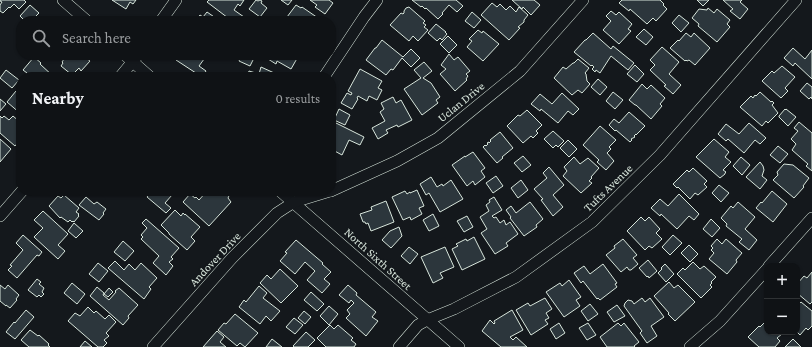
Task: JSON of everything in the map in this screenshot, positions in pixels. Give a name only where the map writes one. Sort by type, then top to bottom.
[{"type":"street","points":[[63,0],[81,16]]},
{"type":"street","points":[[165,16],[176,0]]},
{"type":"street","points":[[336,59],[364,16],[377,0]]},
{"type":"street","name":"Uclan Drive","points":[[336,189],[397,161],[438,138],[520,71],[583,0]]},
{"type":"street","name":"Tufts Avenue","points":[[399,347],[418,325],[454,309],[516,277],[592,222],[660,155],[796,0]]},
{"type":"street","points":[[123,72],[130,60]]},
{"type":"street","points":[[135,60],[146,72]]},
{"type":"street","points":[[327,72],[335,60]]},
{"type":"street","points":[[0,216],[18,196]]},
{"type":"street","name":"North Sixth Street","points":[[293,197],[427,320],[459,347]]},
{"type":"street","name":"Andover Drive","points":[[153,347],[232,258],[293,197]]},
{"type":"street","points":[[773,263],[812,218]]},
{"type":"street","points":[[690,347],[720,321],[764,272]]},
{"type":"building","points":[[0,0],[24,0],[26,2],[19,9],[14,4],[3,13],[0,11],[0,5],[2,2]]},
{"type":"building","points":[[112,0],[136,0],[133,4],[130,2],[126,9]]},
{"type":"building","points":[[209,0],[244,0],[240,6],[238,4],[234,10],[243,16],[225,16],[207,2]]},
{"type":"building","points":[[256,0],[262,1],[261,3],[267,8],[261,16],[249,9]]},
{"type":"building","points":[[281,0],[292,0],[288,5]]},
{"type":"building","points":[[310,0],[329,0],[333,3],[325,14],[315,7],[317,5]]},
{"type":"building","points":[[412,0],[456,0],[463,6],[457,12],[449,5],[438,19],[426,8],[421,7]]},
{"type":"building","points":[[512,0],[534,0],[540,5],[531,15],[523,7],[522,9]]},
{"type":"building","points":[[622,0],[660,0],[667,9],[656,21],[653,18],[647,24],[630,9],[629,11],[619,3]]},
{"type":"building","points":[[697,0],[709,0],[703,6]]},
{"type":"building","points":[[723,0],[742,0],[740,2],[748,9],[740,19],[730,11],[733,9]]},
{"type":"building","points":[[492,3],[497,7],[500,4],[506,10],[510,6],[516,12],[519,7],[528,15],[524,22],[518,27],[520,28],[509,40],[481,15]]},
{"type":"building","points":[[30,5],[39,13],[36,16],[20,16]]},
{"type":"building","points":[[296,5],[301,8],[302,7],[315,16],[288,16]]},
{"type":"building","points":[[409,7],[425,21],[423,23],[426,25],[424,27],[428,30],[418,41],[413,36],[409,41],[390,25],[401,13],[404,13],[406,8]]},
{"type":"building","points":[[708,8],[714,13],[717,9],[730,20],[727,24],[730,27],[717,42],[698,26],[699,24],[692,18],[699,9],[707,10]]},
{"type":"building","points":[[611,11],[616,15],[619,12],[632,24],[628,29],[631,31],[619,44],[603,30],[611,21],[606,16]]},
{"type":"building","points":[[207,12],[213,16],[204,16]]},
{"type":"building","points":[[472,12],[481,20],[474,28],[465,21]]},
{"type":"building","points":[[679,15],[689,23],[681,32],[672,23]]},
{"type":"building","points":[[436,24],[447,34],[442,40],[440,38],[437,41],[428,33]]},
{"type":"building","points":[[644,29],[653,37],[646,45],[636,37]]},
{"type":"building","points":[[478,30],[482,33],[483,31],[499,44],[483,61],[467,47],[472,41],[469,39]]},
{"type":"building","points":[[593,33],[611,49],[613,46],[634,63],[628,70],[611,56],[600,73],[596,70],[595,72],[592,69],[594,67],[592,65],[591,66],[574,52]]},
{"type":"building","points":[[686,33],[691,37],[694,33],[710,48],[695,65],[689,60],[685,61],[670,48]]},
{"type":"building","points":[[448,36],[457,45],[449,53],[440,44]]},
{"type":"building","points":[[382,40],[403,57],[411,49],[420,58],[411,67],[402,58],[393,70],[391,69],[386,75],[366,60]]},
{"type":"building","points":[[662,47],[679,62],[669,74],[681,85],[673,94],[650,70],[655,65],[650,60]]},
{"type":"building","points":[[793,48],[805,59],[812,50],[812,79],[795,63],[793,66],[784,58]]},
{"type":"building","points":[[449,54],[454,60],[458,57],[470,71],[466,74],[468,76],[466,79],[467,80],[455,91],[440,74],[446,69],[441,65]]},
{"type":"building","points":[[578,59],[589,68],[585,73],[587,81],[590,84],[582,93],[578,90],[572,95],[554,78],[563,67],[566,69]]},
{"type":"building","points":[[31,60],[38,60],[49,72],[26,72],[23,70]]},
{"type":"building","points":[[63,60],[90,61],[81,71],[79,68],[75,72],[68,72],[61,66],[63,63]]},
{"type":"building","points":[[176,60],[203,60],[199,66],[205,72],[194,72]]},
{"type":"building","points":[[240,60],[253,60],[250,66]]},
{"type":"building","points":[[270,60],[296,60],[291,69],[277,61],[276,64]]},
{"type":"building","points":[[424,62],[432,71],[423,78],[431,83],[440,97],[436,100],[438,103],[422,115],[404,89],[421,78],[414,70]]},
{"type":"building","points":[[635,65],[644,74],[637,82],[627,74]]},
{"type":"building","points":[[782,66],[795,77],[785,88],[788,91],[781,98],[762,81],[772,71],[774,73]]},
{"type":"building","points":[[261,67],[272,72],[260,72]]},
{"type":"building","points":[[360,69],[382,81],[378,88],[382,90],[377,100],[369,96],[367,101],[358,96],[358,99],[352,109],[341,103],[347,93],[351,95],[352,93],[348,91]]},
{"type":"building","points":[[6,70],[16,78],[16,83],[12,88],[0,78]]},
{"type":"building","points":[[598,79],[607,87],[600,95],[591,87]]},
{"type":"building","points":[[807,83],[812,87],[812,99],[811,97],[809,99],[800,91]]},
{"type":"building","points":[[642,84],[647,89],[651,85],[665,98],[660,104],[662,106],[651,119],[629,100]]},
{"type":"building","points":[[16,91],[16,110],[7,102]]},
{"type":"building","points":[[613,92],[623,100],[615,109],[606,101]]},
{"type":"building","points":[[760,92],[774,103],[772,105],[778,113],[768,123],[766,121],[762,126],[740,107],[751,96],[753,98]]},
{"type":"building","points":[[562,93],[579,109],[573,115],[568,111],[558,123],[541,109],[540,111],[531,104],[540,94],[552,104]]},
{"type":"building","points":[[393,97],[396,103],[401,100],[412,120],[398,127],[397,125],[386,130],[388,133],[378,139],[372,128],[385,121],[380,112],[384,109],[381,103]]},
{"type":"building","points":[[0,99],[6,104],[0,111]]},
{"type":"building","points":[[339,109],[350,115],[345,125],[336,121],[336,116]]},
{"type":"building","points":[[785,109],[796,117],[788,126],[779,117]]},
{"type":"building","points":[[527,110],[542,125],[536,131],[538,133],[533,138],[531,136],[523,143],[507,126],[518,115],[520,116]]},
{"type":"building","points":[[629,112],[645,126],[634,136],[635,137],[631,139],[632,140],[630,142],[609,125],[614,119],[619,123]]},
{"type":"building","points":[[0,116],[2,118],[4,116],[9,120],[13,116],[16,119],[15,146],[0,133]]},
{"type":"building","points":[[799,122],[812,133],[812,171],[806,166],[808,164],[792,150],[796,144],[791,139],[798,131],[794,128]]},
{"type":"building","points":[[336,123],[364,137],[360,145],[349,140],[342,155],[336,152]]},
{"type":"building","points":[[749,123],[766,138],[760,144],[755,140],[744,153],[728,139],[726,141],[718,134],[726,124],[739,134]]},
{"type":"building","points":[[600,126],[616,140],[609,147],[611,149],[607,153],[614,161],[606,170],[597,162],[599,160],[583,145]]},
{"type":"building","points":[[553,131],[564,141],[558,147],[556,145],[553,148],[544,139]]},
{"type":"building","points":[[500,132],[513,148],[497,163],[483,147],[485,145],[486,146],[488,144],[487,143],[491,141],[490,140]]},
{"type":"building","points":[[0,139],[11,149],[0,162]]},
{"type":"building","points":[[714,139],[729,152],[725,157],[731,162],[723,170],[726,172],[720,178],[696,157]]},
{"type":"building","points":[[568,140],[577,149],[569,157],[560,148]]},
{"type":"building","points":[[778,146],[788,154],[780,163],[770,155]]},
{"type":"building","points":[[473,152],[485,168],[481,171],[485,177],[475,185],[473,181],[467,186],[452,165]]},
{"type":"building","points":[[523,156],[531,165],[522,172],[514,163]]},
{"type":"building","points":[[574,157],[580,164],[588,158],[599,168],[589,181],[592,183],[581,193],[563,176],[567,171],[564,167]]},
{"type":"building","points":[[741,157],[750,165],[742,175],[733,166]]},
{"type":"building","points":[[760,162],[764,170],[762,176],[767,180],[760,189],[746,177]]},
{"type":"building","points":[[784,164],[793,165],[809,178],[803,186],[804,187],[794,198],[773,180],[778,175],[777,172]]},
{"type":"building","points":[[549,167],[564,185],[553,195],[563,207],[553,216],[541,200],[543,199],[534,189],[547,178],[543,173]]},
{"type":"building","points":[[693,168],[707,181],[704,184],[707,187],[698,195],[695,193],[690,199],[673,184],[687,170],[689,172]]},
{"type":"building","points":[[496,176],[503,186],[493,193],[486,183]]},
{"type":"building","points":[[431,177],[437,187],[442,184],[443,186],[451,180],[463,199],[440,212],[429,193],[426,195],[420,184]]},
{"type":"building","points":[[521,180],[528,190],[518,198],[511,188]]},
{"type":"building","points":[[719,185],[729,193],[721,202],[712,193]]},
{"type":"building","points":[[417,190],[424,206],[419,208],[422,214],[411,220],[410,217],[403,220],[392,197],[405,191],[407,194]]},
{"type":"building","points":[[772,191],[787,204],[773,222],[756,208]]},
{"type":"building","points":[[679,194],[699,214],[694,220],[689,216],[677,229],[661,214],[660,216],[651,208],[660,199],[668,206]]},
{"type":"building","points":[[58,196],[61,198],[65,196],[79,208],[76,212],[79,216],[74,222],[70,220],[68,222],[61,217],[60,218],[49,206]]},
{"type":"building","points":[[171,196],[165,203],[171,208],[166,213],[147,197]]},
{"type":"building","points":[[188,196],[196,197],[199,200],[203,196],[229,196],[228,198],[231,202],[209,226],[183,202]]},
{"type":"building","points":[[86,197],[94,204],[97,202],[106,209],[99,220],[79,205]]},
{"type":"building","points":[[494,197],[502,210],[492,216],[494,218],[496,217],[500,223],[504,220],[506,225],[510,222],[518,234],[506,243],[508,246],[495,254],[481,233],[487,229],[480,217],[489,211],[486,205],[490,202],[489,200]]},
{"type":"building","points":[[386,201],[394,222],[371,231],[368,223],[366,224],[363,222],[360,214],[372,210],[371,207]]},
{"type":"building","points":[[530,202],[543,219],[536,225],[537,227],[524,236],[510,218],[511,217],[506,210],[511,206],[516,213]]},
{"type":"building","points":[[738,202],[755,217],[745,229],[757,240],[749,250],[739,242],[742,239],[726,226],[727,224],[721,218],[731,206],[733,208]]},
{"type":"building","points":[[175,210],[181,216],[183,213],[185,214],[200,227],[191,237],[195,241],[187,250],[161,225]]},
{"type":"building","points":[[43,211],[68,234],[58,245],[65,251],[58,259],[34,237],[43,228],[34,220]]},
{"type":"building","points":[[433,214],[439,226],[429,231],[423,220]]},
{"type":"building","points":[[467,216],[473,227],[464,232],[457,221]]},
{"type":"building","points":[[641,217],[645,221],[649,217],[660,229],[656,233],[662,239],[652,248],[649,246],[645,250],[627,231]]},
{"type":"building","points":[[146,219],[179,248],[171,257],[173,259],[169,262],[173,266],[166,275],[153,263],[159,256],[141,239],[143,237],[141,235],[147,228],[142,223]]},
{"type":"building","points":[[711,219],[720,228],[712,237],[703,229]]},
{"type":"building","points":[[74,223],[83,231],[76,238],[68,231]]},
{"type":"building","points":[[399,227],[402,236],[391,248],[382,240],[390,231]]},
{"type":"building","points":[[23,235],[42,252],[39,256],[37,255],[17,278],[8,270],[12,266],[10,265],[23,250],[16,243]]},
{"type":"building","points":[[673,235],[682,243],[670,255],[662,247]]},
{"type":"building","points":[[474,237],[485,259],[462,270],[452,249],[458,246],[456,244]]},
{"type":"building","points":[[623,239],[637,255],[633,258],[638,264],[631,270],[627,267],[621,272],[606,255]]},
{"type":"building","points":[[717,239],[722,244],[726,239],[742,253],[727,274],[709,259],[714,253],[711,250],[713,248],[711,246]]},
{"type":"building","points":[[296,240],[323,263],[322,264],[331,272],[324,279],[330,284],[322,293],[307,280],[315,271],[305,262],[295,274],[280,261],[287,253],[285,252]]},
{"type":"building","points":[[123,241],[134,251],[125,261],[114,252]]},
{"type":"building","points":[[689,245],[698,254],[690,262],[681,253]]},
{"type":"building","points":[[409,247],[418,254],[410,264],[401,256]]},
{"type":"building","points":[[445,247],[454,267],[440,273],[443,278],[433,283],[421,257]]},
{"type":"building","points":[[648,260],[657,271],[649,278],[639,268]]},
{"type":"building","points":[[115,261],[124,270],[129,264],[135,270],[141,263],[157,278],[149,287],[151,289],[144,299],[108,268]]},
{"type":"building","points":[[693,262],[700,269],[704,266],[716,277],[711,282],[712,283],[710,285],[712,287],[701,298],[677,274],[683,268],[685,270]]},
{"type":"building","points":[[98,263],[108,271],[99,282],[89,274]]},
{"type":"building","points":[[603,264],[617,283],[615,284],[617,287],[600,300],[598,298],[597,299],[583,281],[581,283],[574,273],[584,266],[590,274]]},
{"type":"building","points":[[665,264],[674,274],[666,282],[658,273]]},
{"type":"building","points":[[280,269],[298,286],[281,303],[260,283],[267,275],[271,279]]},
{"type":"building","points":[[812,272],[812,302],[810,304],[800,296],[800,281],[804,276],[807,278]]},
{"type":"building","points":[[37,279],[41,282],[39,284],[44,288],[42,292],[44,294],[41,297],[39,295],[37,297],[28,290]]},
{"type":"building","points":[[569,280],[581,297],[576,300],[580,306],[564,317],[546,292],[560,283],[562,286]]},
{"type":"building","points":[[669,282],[674,288],[678,285],[695,302],[675,321],[654,296]]},
{"type":"building","points":[[72,283],[85,294],[77,304],[64,293]]},
{"type":"building","points":[[0,285],[5,289],[8,285],[19,295],[16,299],[17,300],[10,308],[0,301]]},
{"type":"building","points":[[348,285],[357,293],[356,295],[376,312],[372,317],[378,321],[366,336],[346,318],[350,314],[347,310],[354,303],[351,300],[349,303],[339,295]]},
{"type":"building","points":[[259,286],[267,293],[263,298],[280,311],[271,321],[266,316],[260,324],[239,307],[244,300],[246,302]]},
{"type":"building","points":[[97,287],[109,300],[119,288],[138,305],[128,316],[129,318],[123,325],[90,296]]},
{"type":"building","points":[[109,288],[113,292],[108,297],[104,294]]},
{"type":"building","points":[[311,292],[324,304],[317,311],[304,300]]},
{"type":"building","points":[[545,298],[552,309],[546,313],[549,318],[545,320],[548,324],[531,335],[516,310],[528,303],[530,306]]},
{"type":"building","points":[[642,298],[645,302],[650,298],[664,317],[651,326],[657,336],[647,343],[640,333],[642,331],[624,306],[628,300],[632,301],[634,304]]},
{"type":"building","points":[[801,302],[812,311],[812,326],[808,330],[806,328],[800,335]]},
{"type":"building","points":[[590,304],[598,314],[588,321],[581,311]]},
{"type":"building","points":[[617,305],[625,316],[614,322],[607,312]]},
{"type":"building","points":[[329,306],[338,314],[329,325],[320,316]]},
{"type":"building","points":[[88,307],[94,313],[96,311],[105,319],[109,315],[116,322],[106,333],[109,336],[104,340],[107,343],[103,347],[98,347],[68,321],[75,313],[80,316]]},
{"type":"building","points":[[26,310],[34,317],[15,339],[6,332]]},
{"type":"building","points":[[512,310],[523,330],[510,337],[513,340],[516,337],[527,347],[501,347],[482,331],[490,320],[494,324],[494,321]]},
{"type":"building","points":[[304,311],[311,317],[305,324],[298,318]]},
{"type":"building","points":[[235,314],[258,333],[245,347],[240,343],[237,346],[218,330]]},
{"type":"building","points":[[294,318],[303,325],[295,334],[286,327]]},
{"type":"building","points":[[559,323],[565,333],[556,339],[550,329]]},
{"type":"building","points":[[588,323],[596,335],[587,340],[579,328]]},
{"type":"building","points":[[618,323],[621,326],[624,323],[639,342],[634,346],[635,347],[607,347],[600,337]]},
{"type":"building","points":[[764,323],[764,335],[781,335],[777,338],[780,341],[775,347],[759,347],[748,337],[759,326],[760,327]]},
{"type":"building","points":[[330,325],[334,329],[338,325],[353,338],[351,340],[356,344],[354,347],[326,347],[317,338]]},
{"type":"building","points":[[30,330],[38,336],[39,335],[49,344],[48,345],[50,347],[29,347],[21,340]]},
{"type":"building","points":[[217,331],[224,337],[220,342],[226,347],[203,347]]},
{"type":"building","points":[[306,332],[315,340],[308,347],[294,347],[293,346]]},
{"type":"building","points":[[272,339],[282,347],[266,347]]},
{"type":"building","points":[[793,339],[801,347],[785,347]]},
{"type":"building","points":[[85,341],[92,347],[80,347]]}]
